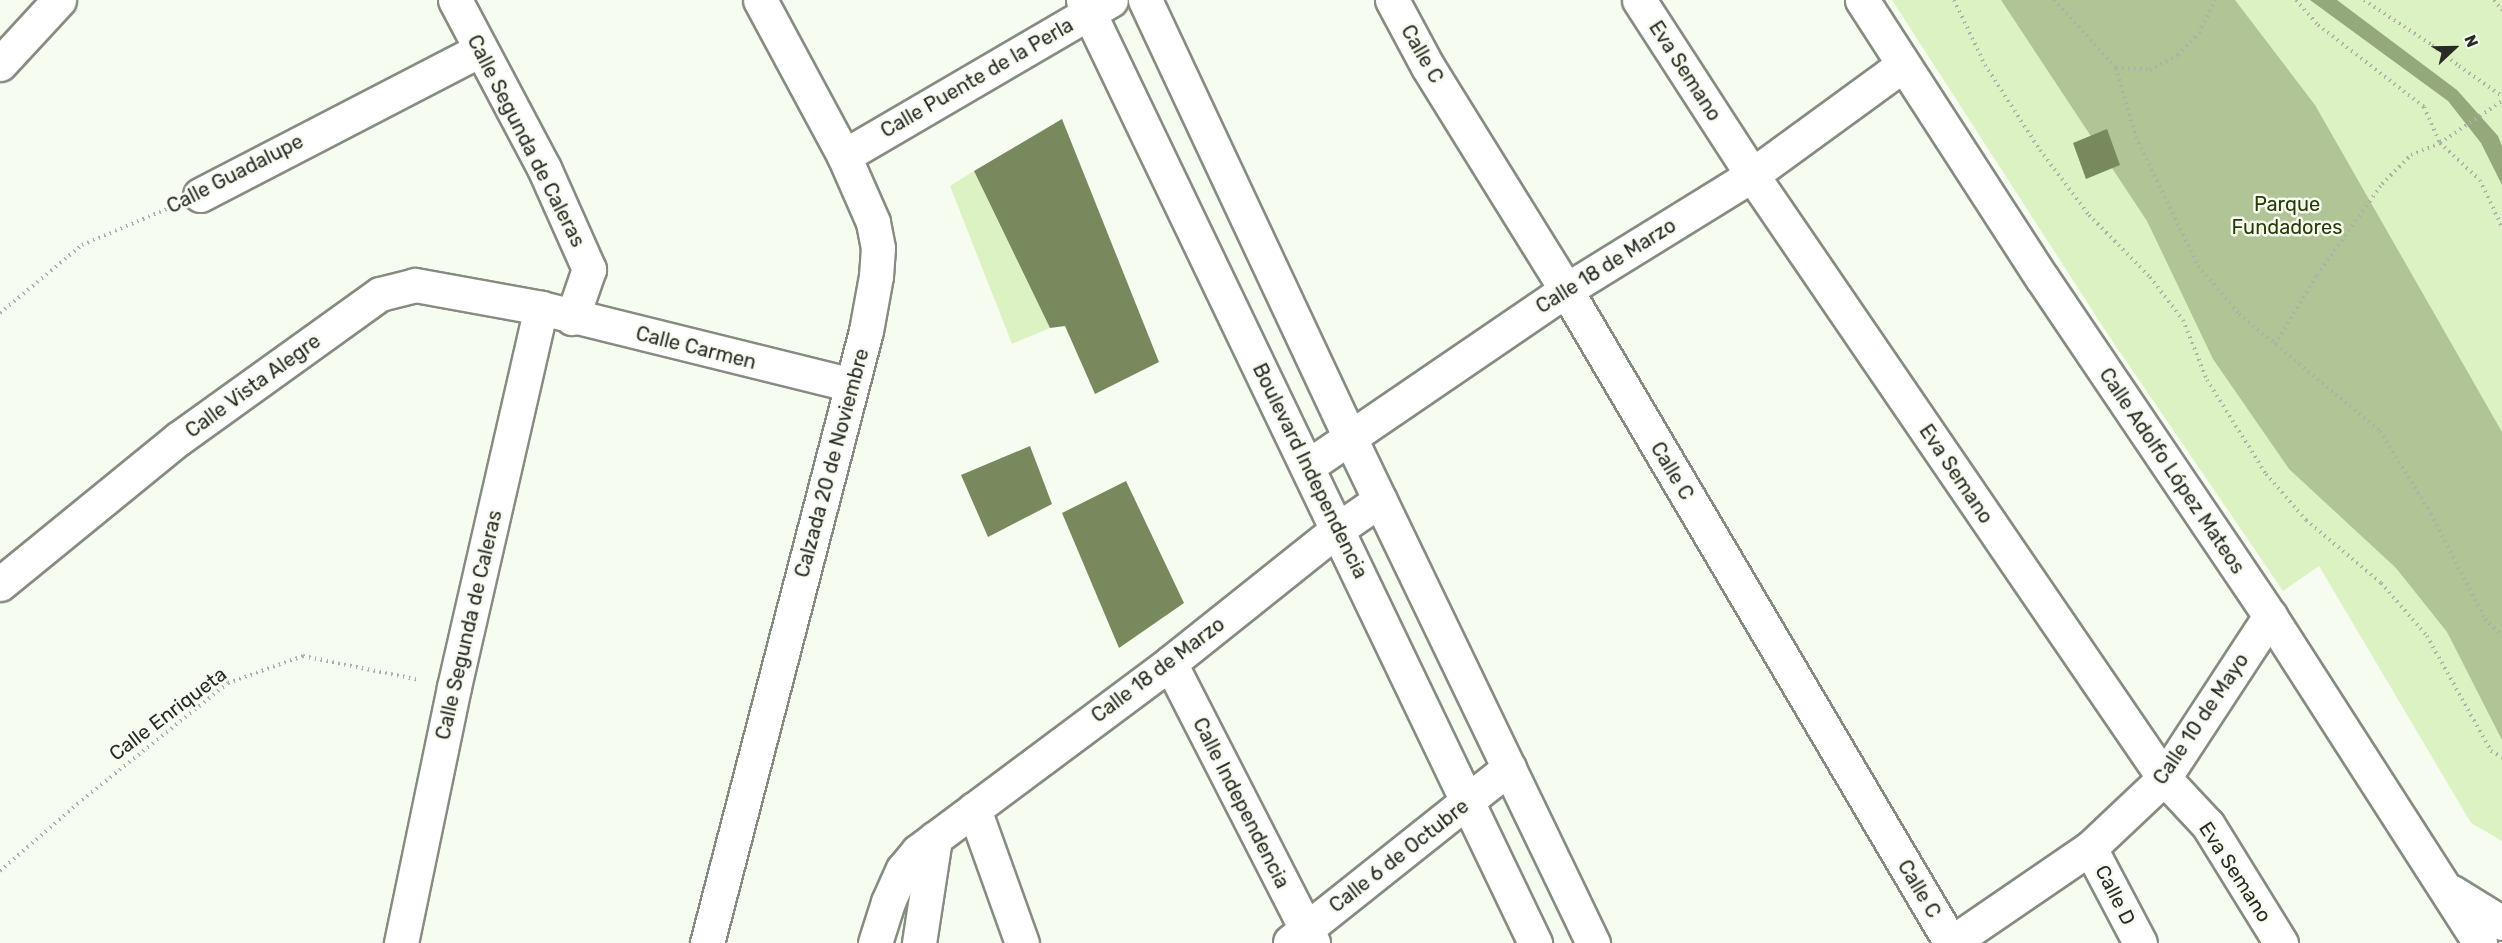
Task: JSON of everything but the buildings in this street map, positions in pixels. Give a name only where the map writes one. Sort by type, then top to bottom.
[{"type":"street","points":[[0,64],[59,0]]},
{"type":"street","name":"Calle Segunda de Caleras","points":[[455,0],[544,168],[589,269],[572,318]]},
{"type":"street","name":"Calzada 20 de Noviembre","points":[[707,943],[866,331],[876,276],[878,248],[873,222],[844,156],[760,0]]},
{"type":"street","points":[[1145,0],[1349,436],[1593,943]]},
{"type":"street","name":"Calle C","points":[[1392,0],[1428,67],[1566,290],[1951,943]]},
{"type":"street","name":"Eva Semano","points":[[1639,0],[1752,175],[2164,778],[2208,825],[2281,943]]},
{"type":"street","name":"Calle Adolfo López Mateos","points":[[1862,0],[2270,616],[2480,943]]},
{"type":"street","name":"Calle Puente de la Perla","points":[[844,156],[1095,4]]},
{"type":"street","name":"Boulevard Independencia","points":[[1095,4],[1308,466],[1535,943]]},
{"type":"street","name":"Calle Guadalupe","points":[[200,195],[480,50]]},
{"type":"street","name":"Calle 18 de Marzo","points":[[1308,466],[1566,290],[1752,175],[1903,65]]},
{"type":"street","name":"Calle Vista Alegre","points":[[0,584],[178,439],[380,294],[415,285],[541,308]]},
{"type":"street","name":"Calle Segunda de Caleras","points":[[401,943],[454,687],[541,308]]},
{"type":"street","name":"Calle Carmen","points":[[541,308],[572,318],[852,385]]},
{"type":"street","name":"Calle 18 de Marzo","points":[[875,943],[888,902],[903,869],[935,838],[1170,663],[1338,529],[1380,501]]},
{"type":"street","name":"Calle 10 de Mayo","points":[[1951,943],[2090,848],[2164,778],[2270,616]]},
{"type":"street","name":"Calle Independencia","points":[[1170,663],[1302,939]]},
{"type":"street","name":"Calle 6 de Octubre","points":[[1302,939],[1509,768]]},
{"type":"street","points":[[975,808],[1022,943]]},
{"type":"street","points":[[920,943],[935,838]]},
{"type":"street","name":"Calle D","points":[[2090,848],[2140,943]]},
{"type":"street","points":[[2446,888],[2502,922]]},
{"type":"path","points":[[1954,0],[1985,65],[2040,150],[2089,215],[2150,277],[2183,320],[2207,380],[2266,474],[2306,520],[2382,583],[2427,636],[2491,751],[2502,756]]},
{"type":"path","points":[[2054,0],[2116,68],[2136,137],[2198,266],[2239,314],[2380,431],[2431,514],[2485,619],[2502,636]]},
{"type":"path","points":[[2116,68],[2150,70],[2178,55],[2199,33],[2215,0]]},
{"type":"path","points":[[2296,0],[2318,25],[2424,107],[2440,143],[2480,180],[2502,227]]},
{"type":"path","points":[[2364,0],[2433,45],[2502,96]]},
{"type":"path","points":[[2494,0],[2502,10]]},
{"type":"path","points":[[2275,344],[2317,275],[2382,184],[2411,155],[2440,143],[2502,101]]},
{"type":"path","name":"Calle Guadalupe","points":[[0,314],[82,245],[200,195]]},
{"type":"path","name":"Calle Enriqueta","points":[[0,870],[82,800],[228,683],[303,656],[454,687]]},
{"type":"green space","name":"Parque Fundadores","points":[[1892,0],[2502,0],[2502,841],[2471,823],[2319,566],[2283,591],[2107,333]]},
{"type":"green space","points":[[2001,0],[2235,0],[2315,105],[2502,432],[2502,740],[2447,632],[2396,568],[2289,469],[2213,359],[2147,221]]},
{"type":"green space","points":[[974,171],[1050,328],[1012,344],[950,186]]},
{"type":"shaded area","points":[[2310,0],[2337,0],[2457,90],[2498,136],[2502,146],[2502,185],[2481,143],[2448,101]]}]
